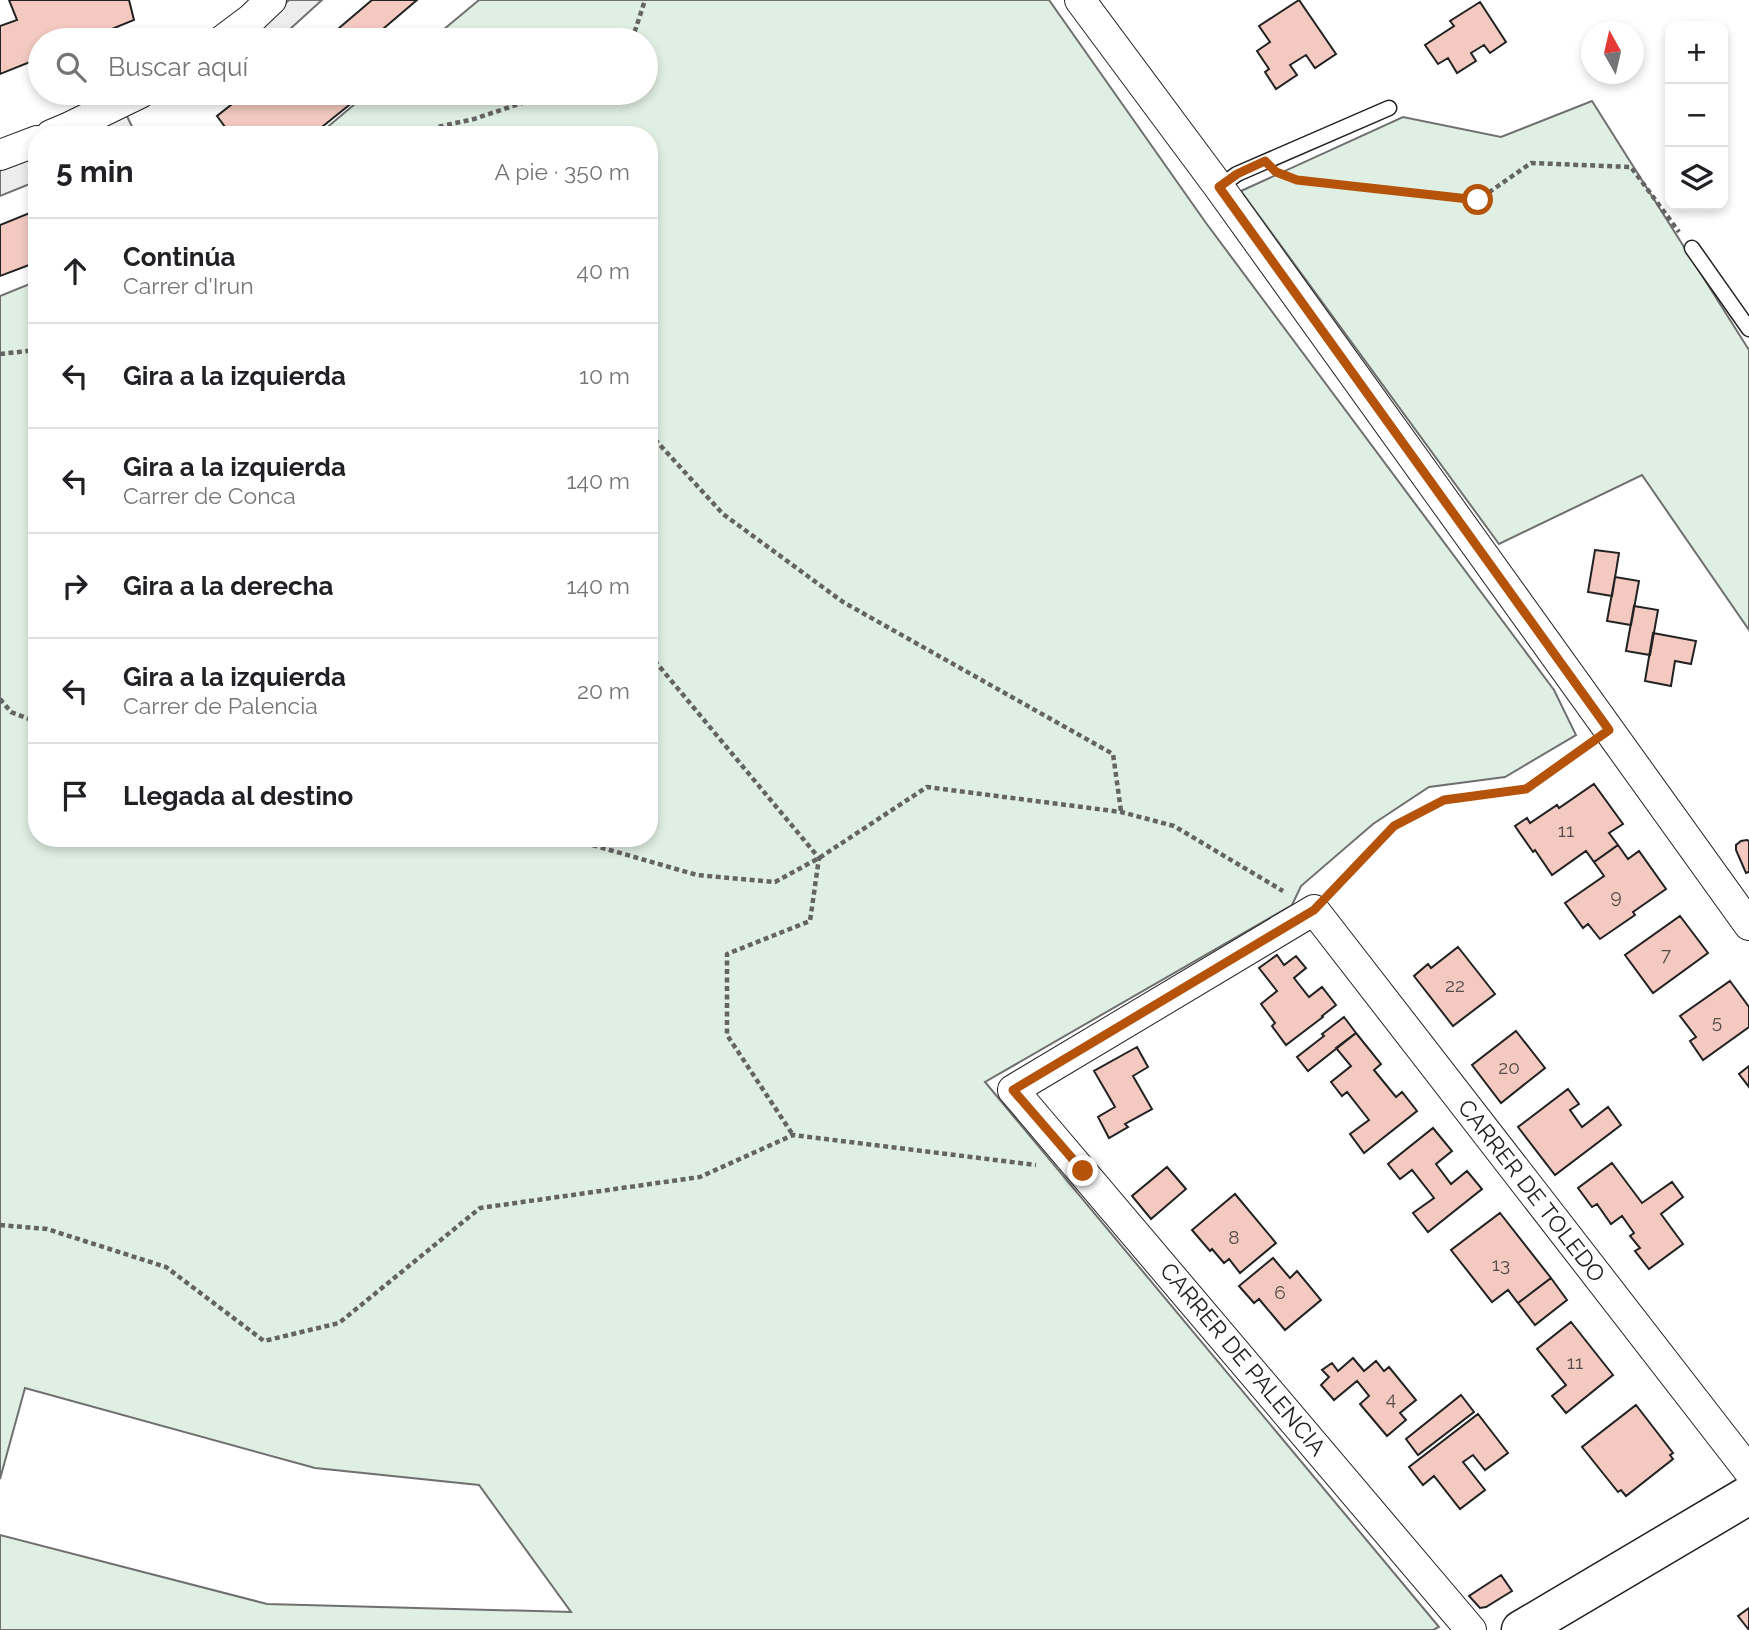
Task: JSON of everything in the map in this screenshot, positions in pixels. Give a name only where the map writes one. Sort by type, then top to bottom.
[{"type":"street","points":[[239,28],[271,0]]},
{"type":"street","points":[[1080,0],[1219,187],[1749,925]]},
{"type":"street","points":[[72,126],[115,105]]},
{"type":"street","points":[[0,155],[28,144]]},
{"type":"street","name":"CARRER DE PALENCIA","points":[[1314,910],[1013,1090],[1471,1630]]},
{"type":"street","name":"CARRER DE TOLEDO","points":[[1314,910],[1749,1471]]},
{"type":"street","points":[[1521,1630],[1749,1495]]},
{"type":"lane","points":[[1219,187],[1237,174],[1389,108]]},
{"type":"lane","points":[[1692,248],[1749,329]]},
{"type":"path","points":[[636,28],[645,0]]},
{"type":"path","points":[[442,126],[516,105]]},
{"type":"path","points":[[1265,161],[1276,172],[1297,180],[1478,200],[1531,163],[1631,167],[1692,248]]},
{"type":"path","points":[[0,354],[28,350]]},
{"type":"path","points":[[658,443],[723,513],[842,602],[1113,754],[1121,811]]},
{"type":"path","points":[[658,665],[820,858],[810,921],[727,954],[727,1035],[793,1135]]},
{"type":"path","points":[[0,699],[11,712],[28,719]]},
{"type":"path","points":[[599,847],[697,875],[775,882],[820,858],[927,787],[1121,811],[1174,826],[1314,910],[1394,826],[1444,800],[1526,789],[1609,730]]},
{"type":"path","points":[[0,1225],[47,1229],[166,1267],[264,1340],[339,1323],[480,1208],[699,1177],[793,1135],[1083,1171]]},
{"type":"green space","points":[[479,0],[1049,0],[1206,223],[1554,690],[1576,735],[1505,777],[1429,787],[1373,824],[1301,886],[1292,905],[985,1082],[1439,1627],[1433,1630],[0,1630],[0,1535],[267,1604],[571,1612],[479,1485],[315,1468],[25,1388],[0,1479],[0,296],[28,285],[28,847],[658,847],[658,126],[329,126],[354,105],[658,105],[658,28],[445,28]]},
{"type":"green space","points":[[1592,101],[1749,350],[1749,630],[1642,475],[1499,544],[1241,191],[1403,117],[1501,137]]},
{"type":"shaded area","points":[[289,0],[322,0],[291,28],[258,28]]},
{"type":"shaded area","points":[[126,114],[132,126],[98,126]]},
{"type":"shaded area","points":[[28,155],[28,185],[0,196],[0,166]]},
{"type":"building","points":[[9,0],[129,0],[134,20],[114,28],[28,28],[28,63],[0,74],[0,26],[17,20]]},
{"type":"building","points":[[372,0],[417,0],[384,28],[339,28]]},
{"type":"building","points":[[1299,0],[1336,54],[1315,68],[1306,55],[1290,65],[1297,75],[1276,89],[1265,72],[1269,69],[1257,51],[1270,42],[1259,26]]},
{"type":"building","points":[[1480,2],[1506,42],[1490,53],[1484,45],[1471,53],[1476,61],[1457,73],[1448,58],[1438,64],[1425,45],[1454,26],[1450,21]]},
{"type":"building","points":[[231,105],[349,105],[323,126],[224,126],[217,116]]},
{"type":"building","points":[[28,214],[28,265],[0,276],[0,225]]},
{"type":"building","points":[[1595,550],[1619,553],[1612,596],[1588,592]]},
{"type":"building","points":[[1615,577],[1639,581],[1631,625],[1607,621]]},
{"type":"building","points":[[1634,606],[1658,610],[1650,655],[1626,651]]},
{"type":"building","points":[[1653,633],[1696,641],[1691,664],[1675,661],[1671,686],[1645,681]]},
{"type":"building","points":[[1594,784],[1623,824],[1609,833],[1618,845],[1594,862],[1586,851],[1552,875],[1515,826],[1527,818],[1530,823],[1557,805],[1559,808]]},
{"type":"building","points":[[1747,840],[1749,872],[1746,873],[1736,845]]},
{"type":"building","points":[[1618,845],[1628,859],[1639,851],[1666,889],[1600,939],[1588,924],[1583,928],[1565,903],[1604,876],[1594,862]]},
{"type":"building","points":[[1680,916],[1708,953],[1653,993],[1625,955]]},
{"type":"building","points":[[1458,947],[1495,994],[1453,1026],[1414,976],[1428,964],[1431,968]]},
{"type":"building","points":[[1277,955],[1284,965],[1296,956],[1306,968],[1294,978],[1309,997],[1322,987],[1336,1005],[1286,1045],[1261,1004],[1277,991],[1259,968]]},
{"type":"building","points":[[1730,981],[1749,1007],[1749,1027],[1703,1060],[1690,1041],[1696,1037],[1680,1016]]},
{"type":"building","points":[[1344,1017],[1356,1033],[1308,1071],[1297,1057]]},
{"type":"building","points":[[1516,1031],[1545,1068],[1501,1103],[1472,1065]]},
{"type":"building","points":[[1356,1033],[1381,1064],[1374,1070],[1396,1097],[1402,1092],[1417,1111],[1364,1153],[1350,1134],[1369,1120],[1347,1092],[1342,1096],[1331,1082],[1351,1066],[1336,1048]]},
{"type":"building","points":[[1137,1047],[1148,1067],[1133,1076],[1152,1109],[1125,1124],[1128,1127],[1109,1138],[1098,1117],[1115,1107],[1094,1071]]},
{"type":"building","points":[[1749,1066],[1749,1087],[1739,1074]]},
{"type":"building","points":[[1568,1089],[1579,1104],[1570,1110],[1582,1127],[1608,1107],[1621,1125],[1555,1175],[1518,1127]]},
{"type":"building","points":[[1433,1128],[1452,1151],[1436,1164],[1451,1184],[1467,1171],[1482,1189],[1428,1232],[1413,1213],[1434,1198],[1412,1170],[1400,1179],[1388,1164]]},
{"type":"building","points":[[1612,1163],[1642,1203],[1672,1182],[1683,1197],[1661,1214],[1683,1244],[1649,1269],[1635,1251],[1640,1248],[1630,1236],[1634,1233],[1622,1216],[1611,1224],[1597,1204],[1592,1207],[1578,1188]]},
{"type":"building","points":[[1167,1167],[1186,1189],[1151,1219],[1132,1196]]},
{"type":"building","points":[[1235,1194],[1276,1243],[1240,1273],[1229,1259],[1224,1263],[1212,1249],[1210,1251],[1192,1230]]},
{"type":"building","points":[[1500,1213],[1551,1278],[1518,1303],[1508,1290],[1492,1302],[1451,1250]]},
{"type":"building","points":[[1273,1258],[1290,1278],[1297,1271],[1321,1300],[1285,1330],[1259,1299],[1254,1303],[1239,1286]]},
{"type":"building","points":[[1551,1278],[1567,1300],[1535,1325],[1518,1303]]},
{"type":"building","points":[[1571,1322],[1613,1375],[1566,1413],[1552,1396],[1566,1385],[1537,1349]]},
{"type":"building","points":[[1353,1358],[1364,1371],[1376,1361],[1384,1371],[1389,1367],[1416,1400],[1400,1413],[1406,1420],[1387,1436],[1360,1404],[1369,1396],[1357,1381],[1334,1400],[1321,1385],[1329,1377],[1322,1370],[1332,1363],[1338,1371]]},
{"type":"building","points":[[1461,1395],[1474,1412],[1418,1455],[1406,1439]]},
{"type":"building","points":[[1636,1405],[1673,1453],[1670,1455],[1673,1459],[1626,1496],[1621,1490],[1618,1492],[1582,1447]]},
{"type":"building","points":[[1478,1414],[1508,1453],[1485,1470],[1473,1455],[1463,1462],[1485,1490],[1460,1509],[1434,1476],[1423,1485],[1409,1467]]},
{"type":"building","points":[[1501,1575],[1512,1591],[1480,1608],[1469,1596]]},
{"type":"building","points":[[1749,1608],[1749,1630],[1738,1616]]},
{"type":"route","points":[[1083,1171],[1013,1090],[1314,910],[1394,826],[1444,800],[1526,789],[1609,730],[1219,187],[1237,174],[1265,161],[1276,172],[1297,180],[1478,200]]}]
